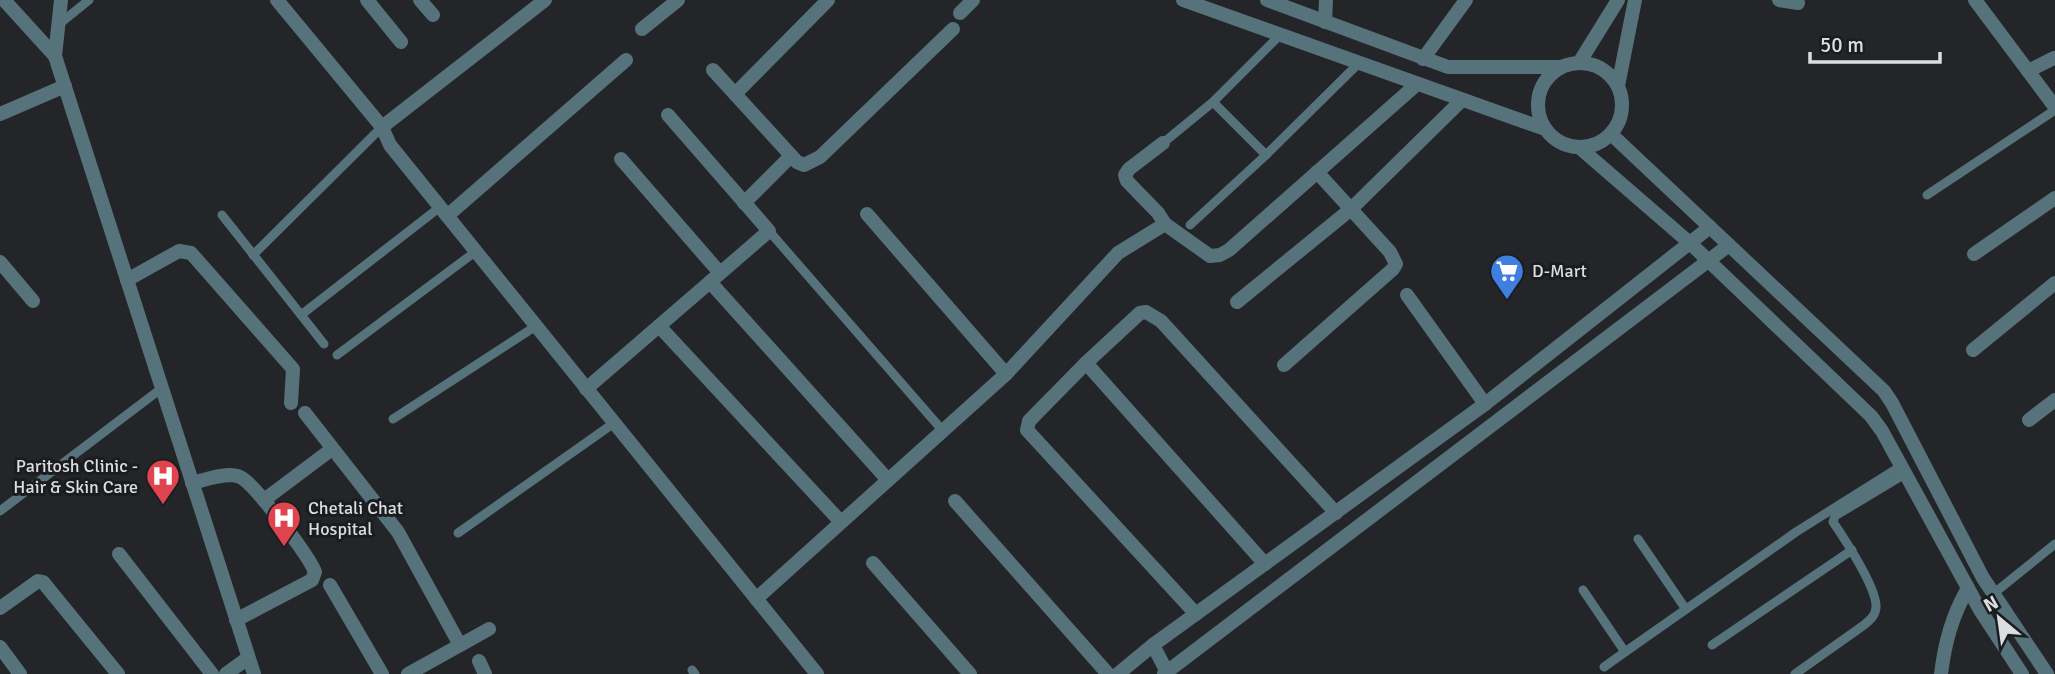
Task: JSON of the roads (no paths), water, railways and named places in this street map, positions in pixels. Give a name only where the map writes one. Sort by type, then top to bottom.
[{"type":"street","points":[[4,0],[55,56],[254,674]]},
{"type":"street","points":[[55,56],[61,0]]},
{"type":"street","points":[[277,0],[382,127],[390,145],[475,252],[817,674]]},
{"type":"street","points":[[367,0],[401,42]]},
{"type":"street","points":[[420,0],[433,15]]},
{"type":"street","points":[[382,127],[545,0]]},
{"type":"street","points":[[642,29],[678,0]]},
{"type":"street","points":[[735,94],[828,0]]},
{"type":"street","points":[[960,13],[973,0]]},
{"type":"street","points":[[1183,0],[1545,130]]},
{"type":"street","points":[[1267,0],[1423,59],[1458,68],[1560,67],[1589,63],[1603,69],[1614,78],[1623,104],[1621,118],[1611,134],[1593,145],[1580,148],[1554,139],[1545,130],[1539,117],[1537,102],[1541,88],[1549,76],[1560,67]]},
{"type":"street","points":[[1325,22],[1326,0]]},
{"type":"street","points":[[1423,59],[1466,0]]},
{"type":"street","points":[[1579,63],[1618,0]]},
{"type":"street","points":[[1618,86],[1635,0]]},
{"type":"street","points":[[1779,0],[1798,3]]},
{"type":"street","points":[[1980,3],[2055,108]]},
{"type":"street","points":[[713,70],[791,156],[804,165],[813,162],[953,29]]},
{"type":"street","points":[[2028,71],[2054,58]]},
{"type":"street","points":[[443,212],[626,60]]},
{"type":"street","points":[[1163,144],[1129,169],[1125,175],[1127,181],[1165,224],[1210,256],[1220,255],[1244,238],[1417,85]]},
{"type":"street","points":[[0,114],[65,86]]},
{"type":"street","points":[[1237,302],[1351,209],[1462,100]]},
{"type":"street","points":[[586,389],[769,231],[668,115]]},
{"type":"street","points":[[1611,134],[1884,391],[1983,578],[2047,674]]},
{"type":"street","points":[[1580,148],[1710,261],[1871,416],[1968,589],[2022,674]]},
{"type":"street","points":[[744,203],[791,156]]},
{"type":"street","points":[[621,159],[715,278],[888,480]]},
{"type":"street","points":[[1284,365],[1394,270],[1396,264],[1390,252],[1317,172]]},
{"type":"street","points":[[1975,254],[2055,198]]},
{"type":"street","points":[[867,214],[1006,373]]},
{"type":"street","points":[[756,599],[1006,373],[1118,253],[1165,224]]},
{"type":"street","points":[[1118,674],[1153,645],[1485,404],[1710,227]]},
{"type":"street","points":[[1153,645],[1166,673],[1729,245]]},
{"type":"street","points":[[127,280],[178,251],[191,253],[293,369],[291,403]]},
{"type":"street","points":[[0,261],[33,301]]},
{"type":"street","points":[[1973,350],[2055,283]]},
{"type":"street","points":[[1407,295],[1485,404]]},
{"type":"street","points":[[1196,614],[1027,430],[1029,422],[1086,363],[1140,313],[1154,314],[1336,513]]},
{"type":"street","points":[[659,326],[840,521]]},
{"type":"street","points":[[1086,363],[1265,564]]},
{"type":"street","points":[[2029,420],[2055,400]]},
{"type":"street","points":[[305,412],[398,532],[460,645]]},
{"type":"street","points":[[264,500],[332,449]]},
{"type":"street","points":[[192,483],[238,475],[247,481],[313,566],[314,577],[236,620]]},
{"type":"street","points":[[955,501],[1108,674]]},
{"type":"street","points":[[119,554],[212,674]]},
{"type":"street","points":[[873,563],[970,674]]},
{"type":"street","points":[[0,608],[38,581],[43,582],[118,674]]},
{"type":"street","points":[[330,585],[382,674]]},
{"type":"street","points":[[1941,674],[1945,644],[1955,611],[1968,589]]},
{"type":"street","points":[[408,674],[489,629]]},
{"type":"street","points":[[0,647],[20,674]]},
{"type":"street","points":[[226,674],[248,658]]},
{"type":"lane","points":[[58,25],[89,0]]},
{"type":"lane","points":[[1163,144],[1213,102],[1280,34]]},
{"type":"lane","points":[[1190,225],[1359,63]]},
{"type":"lane","points":[[1213,102],[1266,155]]},
{"type":"lane","points":[[1927,195],[2055,108]]},
{"type":"lane","points":[[253,255],[382,127]]},
{"type":"lane","points":[[301,315],[443,212]]},
{"type":"lane","points":[[222,215],[324,344]]},
{"type":"lane","points":[[769,231],[943,431]]},
{"type":"lane","points":[[337,355],[475,252]]},
{"type":"lane","points":[[393,419],[536,326]]},
{"type":"lane","points":[[0,511],[162,388]]},
{"type":"lane","points":[[458,533],[614,424]]},
{"type":"lane","points":[[1795,674],[1873,617],[1876,608],[1874,597],[1852,551],[1833,522],[1835,516],[1903,470]]},
{"type":"lane","points":[[1604,667],[1796,532],[1903,470]]},
{"type":"lane","points":[[1638,539],[1685,608]]},
{"type":"lane","points":[[1993,594],[2055,544]]},
{"type":"lane","points":[[1712,645],[1852,551]]},
{"type":"lane","points":[[1583,590],[1625,652]]},
{"type":"lane","points":[[2047,674],[2055,668]]},
{"type":"place","name":"D-Mart","points":[[1507,301]]},
{"type":"place","name":"Paritosh Clinic - Hair & Skin Care","points":[[163,506]]},
{"type":"place","name":"Chetali Chat Hospital","points":[[284,548]]}]
